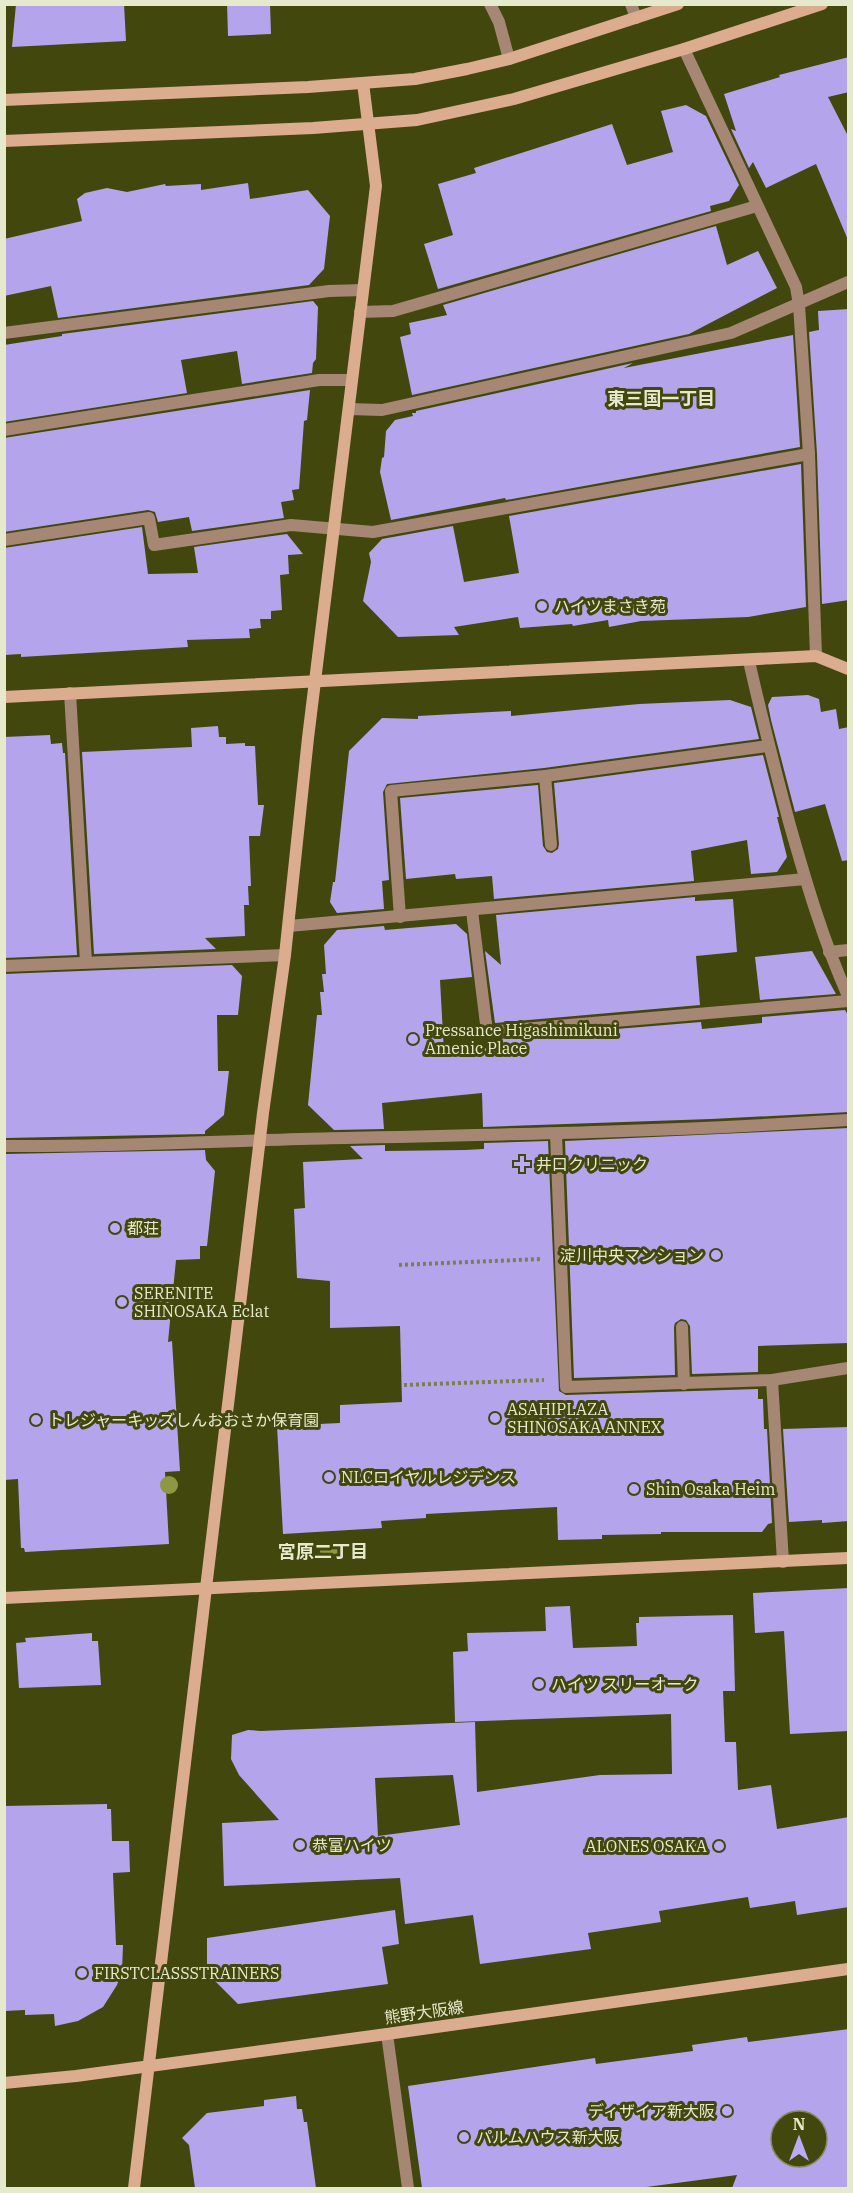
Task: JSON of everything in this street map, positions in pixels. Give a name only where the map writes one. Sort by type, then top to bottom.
[{"type":"street","points":[[490,4],[499,22],[509,59]]},
{"type":"street","points":[[631,4],[636,18]]},
{"type":"street","points":[[4,100],[414,79],[509,59],[678,4]]},
{"type":"street","points":[[4,141],[369,125],[417,120],[514,99],[684,50],[822,4]]},
{"type":"street","points":[[684,50],[796,288],[800,305],[809,454],[816,656]]},
{"type":"street","points":[[134,2188],[289,926],[315,680],[376,186],[363,83]]},
{"type":"street","points":[[360,312],[393,311],[757,206]]},
{"type":"street","points":[[349,409],[382,410],[731,333],[849,282]]},
{"type":"street","points":[[4,333],[329,291],[362,290]]},
{"type":"street","points":[[4,430],[318,380],[352,380]]},
{"type":"street","points":[[4,540],[150,518],[154,545],[291,525],[373,532],[809,454]]},
{"type":"street","points":[[4,697],[816,656],[849,669]]},
{"type":"street","points":[[472,911],[487,1032],[849,998],[829,952],[805,879],[768,746],[749,661]]},
{"type":"street","points":[[70,693],[86,962]]},
{"type":"street","points":[[400,917],[391,791],[545,776],[768,746]]},
{"type":"street","points":[[545,776],[551,845]]},
{"type":"street","points":[[289,926],[805,879]]},
{"type":"street","points":[[829,952],[849,950]]},
{"type":"street","points":[[4,966],[285,955]]},
{"type":"street","points":[[4,1146],[60,1147],[556,1134],[849,1120]]},
{"type":"street","points":[[556,1134],[566,1387],[772,1380],[849,1368]]},
{"type":"street","points":[[682,1327],[684,1384]]},
{"type":"street","points":[[772,1380],[783,1562]]},
{"type":"street","points":[[4,1598],[849,1558]]},
{"type":"street","name":"熊野大阪線","points":[[4,2083],[387,2034],[849,1969]]},
{"type":"street","points":[[387,2034],[408,2188]]},
{"type":"path","points":[[399,1265],[561,1258]]},
{"type":"path","points":[[404,1385],[566,1379]]},
{"type":"building","points":[[16,4],[124,4],[126,41],[12,47]]},
{"type":"building","points":[[227,4],[270,4],[271,34],[228,36]]},
{"type":"building","points":[[849,57],[849,92],[828,97],[849,138],[848,240],[816,164],[766,188],[753,162],[749,168],[731,129],[736,131],[724,94],[780,77],[779,75]]},
{"type":"building","points":[[686,105],[706,116],[739,185],[729,201],[710,206],[711,211],[438,289],[424,244],[453,235],[438,184],[476,173],[474,168],[612,124],[627,165],[673,152],[661,111]]},
{"type":"building","points":[[248,183],[250,199],[308,190],[330,216],[324,269],[309,285],[58,318],[51,286],[4,296],[4,239],[82,221],[77,199],[85,193],[107,188],[127,192],[165,184],[166,186],[201,184],[201,190]]},
{"type":"building","points":[[716,226],[727,265],[758,251],[777,288],[689,334],[412,395],[400,337],[411,334],[409,323],[447,315],[443,305]]},
{"type":"building","points":[[313,301],[318,307],[316,359],[312,373],[242,384],[237,351],[181,360],[187,393],[4,422],[4,345],[62,336],[62,334]]},
{"type":"building","points":[[849,309],[849,600],[822,604],[817,454],[809,332],[819,330],[818,311]]},
{"type":"building","points":[[793,335],[800,447],[391,520],[380,472],[386,431],[395,420],[413,416],[412,413],[416,411],[633,363],[624,368]]},
{"type":"building","points":[[310,390],[307,420],[304,421],[299,489],[292,490],[294,500],[281,502],[284,518],[192,531],[189,517],[158,522],[155,512],[148,510],[4,532],[4,438]]},
{"type":"building","points":[[801,464],[806,607],[748,617],[641,621],[609,627],[608,620],[573,626],[572,624],[520,628],[518,617],[454,627],[459,635],[398,637],[363,601],[371,562],[369,553],[382,539],[453,526],[464,582],[519,573],[509,516]]},
{"type":"building","points":[[142,527],[148,574],[198,573],[194,547],[287,534],[303,554],[288,555],[289,574],[280,575],[282,610],[271,611],[271,619],[260,619],[261,628],[249,629],[250,638],[187,640],[188,647],[21,657],[21,654],[4,655],[4,548]]},
{"type":"building","points":[[808,695],[819,699],[821,712],[836,709],[839,729],[849,727],[849,860],[842,861],[825,804],[795,812],[771,720],[768,705],[772,697]]},
{"type":"building","points":[[730,700],[751,707],[759,739],[544,768],[387,784],[383,792],[389,880],[382,881],[384,909],[337,913],[330,902],[333,882],[335,882],[349,751],[382,718],[418,719],[418,716],[511,711],[511,716],[639,704]]},
{"type":"building","points":[[218,726],[219,737],[226,737],[226,744],[245,743],[245,746],[255,746],[258,805],[264,805],[260,836],[249,836],[251,886],[248,886],[249,905],[244,905],[245,936],[205,938],[216,949],[94,954],[82,752],[192,747],[191,728]]},
{"type":"building","points":[[50,735],[51,744],[62,743],[63,753],[65,753],[77,955],[4,958],[4,737]]},
{"type":"building","points":[[763,755],[787,857],[777,872],[751,874],[747,840],[691,851],[694,881],[494,899],[492,876],[456,879],[455,874],[406,879],[400,798],[538,785],[543,846],[547,852],[552,853],[558,849],[559,844],[554,783]]},
{"type":"building","points":[[695,897],[695,901],[733,899],[737,952],[696,956],[700,1005],[495,1023],[485,951],[501,965],[496,915]]},
{"type":"building","points":[[456,924],[467,934],[472,977],[440,980],[444,1053],[497,1047],[497,1039],[701,1022],[702,1029],[762,1023],[762,1017],[845,1010],[849,1017],[849,1112],[483,1127],[482,1093],[382,1103],[384,1129],[334,1130],[308,1105],[317,1015],[322,1015],[320,992],[324,992],[322,974],[326,974],[324,945],[337,930],[384,926],[385,930]]},
{"type":"building","points":[[812,951],[836,994],[760,1000],[755,957]]},
{"type":"building","points":[[232,965],[242,976],[238,1015],[217,1015],[218,1071],[229,1071],[224,1115],[205,1131],[205,1134],[5,1138],[4,974]]},
{"type":"building","points":[[849,1128],[849,1343],[758,1346],[758,1372],[692,1374],[690,1326],[686,1320],[681,1319],[675,1323],[674,1327],[675,1375],[574,1378],[565,1141]]},
{"type":"building","points":[[548,1141],[559,1391],[566,1395],[758,1389],[758,1399],[763,1399],[764,1429],[767,1429],[772,1523],[768,1524],[762,1532],[661,1532],[661,1534],[602,1535],[602,1539],[558,1540],[557,1507],[426,1514],[426,1518],[381,1521],[382,1528],[283,1534],[277,1426],[340,1423],[340,1405],[402,1402],[400,1326],[330,1328],[330,1281],[297,1278],[294,1209],[305,1208],[303,1162],[363,1159],[350,1146],[385,1145],[385,1151],[465,1150],[484,1149],[484,1143]]},
{"type":"building","points":[[205,1150],[206,1160],[215,1171],[207,1246],[200,1246],[200,1259],[176,1260],[168,1342],[172,1341],[180,1471],[165,1472],[169,1544],[25,1552],[24,1548],[21,1548],[18,1479],[4,1480],[5,1154]]},
{"type":"building","points":[[849,1427],[849,1521],[789,1522],[783,1429]]},
{"type":"building","points":[[849,1588],[849,1731],[790,1734],[784,1631],[755,1633],[753,1593]]},
{"type":"building","points":[[570,1606],[573,1648],[637,1646],[636,1623],[639,1623],[639,1617],[733,1615],[735,1691],[723,1691],[725,1742],[736,1742],[738,1790],[771,1785],[777,1829],[849,1817],[849,1907],[797,1915],[795,1901],[750,1908],[748,1897],[659,1911],[661,1922],[588,1933],[591,1949],[480,1964],[473,1915],[405,1924],[400,1878],[224,1886],[222,1823],[279,1820],[239,1775],[231,1759],[232,1735],[248,1730],[475,1722],[477,1792],[600,1775],[672,1774],[671,1714],[455,1722],[453,1652],[468,1651],[467,1633],[546,1631],[545,1607]],"holes":[[[453,1775],[460,1825],[378,1836],[375,1778]]]},
{"type":"building","points":[[92,1633],[92,1641],[98,1641],[101,1685],[19,1688],[16,1643],[26,1642],[25,1638]]},
{"type":"building","points":[[107,1804],[107,1809],[111,1809],[112,1841],[129,1841],[130,1872],[113,1873],[116,1945],[123,1945],[122,1972],[117,1985],[103,2007],[78,2021],[55,2026],[54,2014],[25,2015],[25,2010],[4,2011],[4,1806]]},
{"type":"building","points":[[395,1910],[399,1944],[382,1947],[388,1984],[238,2004],[207,1973],[207,1938]]},
{"type":"building","points":[[849,2029],[849,2188],[732,2188],[737,2175],[639,2188],[422,2188],[408,2086],[595,2058],[596,2064],[693,2051],[692,2045],[747,2037],[748,2042]]},
{"type":"building","points":[[296,2096],[297,2109],[302,2109],[304,2122],[307,2122],[316,2188],[195,2188],[189,2145],[182,2138],[207,2113],[264,2106],[264,2100]]},
{"type":"place","name":"ハイツまさき苑","points":[[542,606]]},
{"type":"place","name":"Pressance Higashimikuni Amenic Place","points":[[413,1039]]},
{"type":"place","name":"井口クリニック","points":[[522,1164]]},
{"type":"place","name":"都荘","points":[[115,1228]]},
{"type":"place","name":"淀川中央マンション","points":[[716,1255]]},
{"type":"place","name":"SERENITE SHINOSAKA Eclat","points":[[122,1302]]},
{"type":"place","name":"ASAHIPLAZA SHINOSAKA ANNEX","points":[[495,1418]]},
{"type":"place","name":"トレジャーキッズしんおおさか保育園","points":[[36,1420]]},
{"type":"place","name":"NLCロイヤルレジデンス","points":[[329,1477]]},
{"type":"place","name":"Shin Osaka Heim","points":[[634,1489]]},
{"type":"place","name":"ハイツ スリーオーク","points":[[539,1684]]},
{"type":"place","name":"恭富ハイツ","points":[[300,1845]]},
{"type":"place","name":"ALONES OSAKA","points":[[719,1846]]},
{"type":"place","name":"FIRSTCLASSSTRAINERS","points":[[82,1973]]},
{"type":"place","name":"ディザイア新大阪","points":[[727,2111]]},
{"type":"place","name":"パルムハウス新大阪","points":[[464,2137]]},
{"type":"district","name":"東三国一丁目","points":[[661,398]]},
{"type":"district","name":"宮原二丁目","points":[[323,1551]]}]
